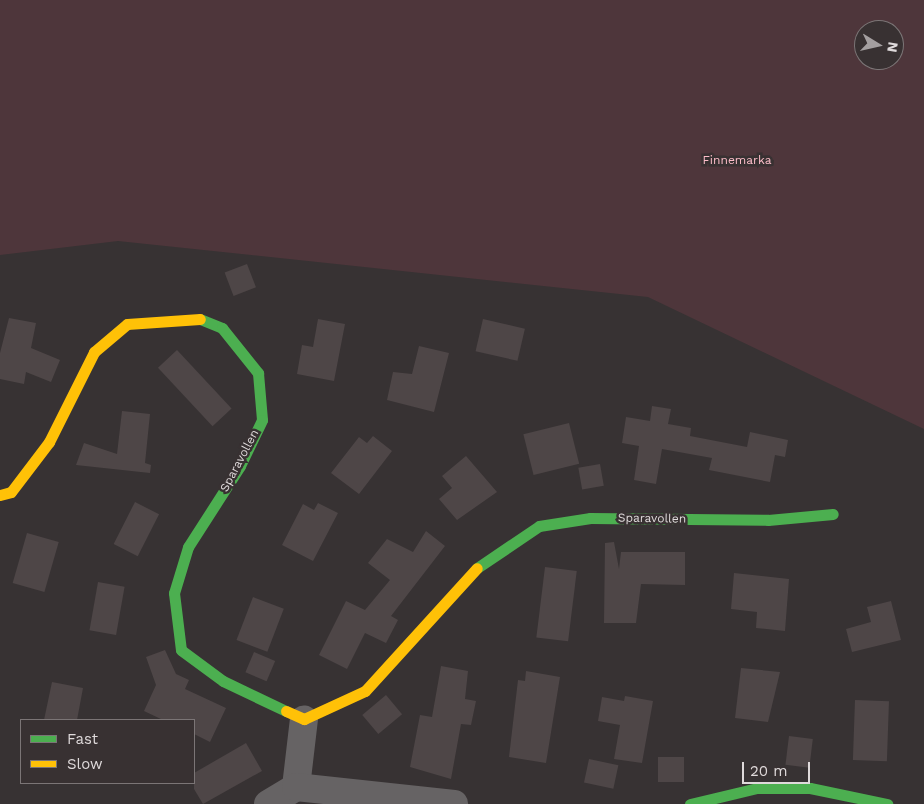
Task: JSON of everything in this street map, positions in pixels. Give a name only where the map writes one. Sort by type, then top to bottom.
[{"type":"street","name":"Sparavollen","points":[[0,495],[11,492],[49,442],[94,352],[127,324],[201,319],[222,328],[258,373],[262,420],[240,466],[188,547],[174,593],[181,650],[223,681],[304,719],[365,690],[482,563],[539,526],[590,518],[768,520],[833,514]]},
{"type":"street","points":[[296,787],[304,719]]},
{"type":"street","points":[[268,804],[296,787],[454,804]]},
{"type":"street","points":[[690,804],[757,788],[810,788],[887,804]]},
{"type":"green space","name":"Finnemarka","points":[[0,0],[924,0],[924,429],[648,297],[118,241],[0,255]]},
{"type":"building","points":[[247,264],[256,287],[234,296],[225,273]]},
{"type":"building","points":[[9,318],[36,323],[31,348],[60,360],[51,382],[26,372],[24,384],[0,379],[0,353]]},
{"type":"building","points":[[318,319],[345,324],[334,381],[297,374],[302,345],[313,347]]},
{"type":"building","points":[[483,319],[525,329],[517,361],[476,351]]},
{"type":"building","points":[[419,346],[449,353],[434,412],[387,400],[393,372],[412,374]]},
{"type":"building","points":[[177,350],[232,409],[213,426],[158,368]]},
{"type":"building","points":[[652,406],[671,409],[668,424],[691,428],[690,436],[747,447],[750,432],[788,440],[785,457],[775,455],[770,482],[709,470],[712,458],[662,449],[656,484],[634,480],[639,446],[622,443],[626,417],[650,421]]},
{"type":"building","points":[[122,411],[150,414],[145,463],[151,465],[150,473],[76,465],[84,443],[117,454]]},
{"type":"building","points":[[569,423],[579,464],[534,475],[523,434]]},
{"type":"building","points":[[373,436],[392,451],[359,494],[331,473],[359,437],[367,443]]},
{"type":"building","points":[[466,456],[497,492],[457,520],[439,499],[452,488],[442,476]]},
{"type":"building","points":[[600,464],[604,486],[582,489],[578,468]]},
{"type":"building","points":[[135,502],[159,514],[138,556],[114,544]]},
{"type":"building","points":[[318,503],[338,513],[313,561],[282,545],[303,504],[314,510]]},
{"type":"building","points":[[426,531],[445,546],[391,616],[398,620],[386,643],[365,633],[347,669],[319,655],[346,601],[365,610],[390,580],[368,563],[387,539],[413,552]]},
{"type":"building","points":[[27,533],[59,542],[44,592],[13,583]]},
{"type":"building","points":[[614,542],[619,569],[621,552],[685,552],[685,585],[641,584],[636,623],[604,623],[605,543]]},
{"type":"building","points":[[545,567],[577,571],[568,641],[536,637]]},
{"type":"building","points":[[734,573],[789,579],[785,631],[756,628],[757,612],[731,609]]},
{"type":"building","points":[[98,582],[125,587],[116,635],[89,630]]},
{"type":"building","points":[[253,597],[284,609],[267,652],[237,640]]},
{"type":"building","points":[[891,601],[901,640],[852,652],[846,629],[871,622],[867,607]]},
{"type":"building","points":[[165,650],[176,674],[189,680],[185,689],[226,708],[210,742],[195,734],[195,719],[161,719],[144,711],[156,685],[146,657]]},
{"type":"building","points":[[254,652],[275,661],[267,681],[245,672]]},
{"type":"building","points":[[441,666],[468,671],[465,699],[476,701],[471,725],[461,724],[451,779],[410,767],[420,715],[432,717]]},
{"type":"building","points":[[741,668],[780,672],[768,722],[735,718]]},
{"type":"building","points":[[526,671],[560,677],[546,763],[509,757],[518,680],[525,681]]},
{"type":"building","points":[[52,682],[83,688],[77,719],[44,719]]},
{"type":"building","points":[[386,695],[402,714],[378,734],[362,715]]},
{"type":"building","points":[[625,696],[653,701],[642,763],[614,759],[620,725],[598,721],[602,697],[624,701]]},
{"type":"building","points":[[855,700],[889,701],[887,761],[853,760]]},
{"type":"building","points":[[789,736],[813,739],[809,768],[785,765]]},
{"type":"building","points":[[246,743],[262,771],[203,804],[194,789],[195,772]]},
{"type":"building","points":[[658,757],[684,757],[684,782],[658,782]]},
{"type":"building","points":[[589,759],[618,765],[613,789],[584,782]]},
{"type":"traffic: fast","points":[[200,319],[222,328],[258,373],[262,420],[240,466],[188,547],[174,593],[181,650],[223,681],[286,711]]},
{"type":"traffic: fast","points":[[477,568],[539,526],[590,518],[768,520],[833,514]]},
{"type":"traffic: fast","points":[[690,804],[757,788],[810,788],[887,804]]},
{"type":"traffic: slow","points":[[0,495],[11,492],[49,442],[94,352],[127,324],[200,319]]},
{"type":"traffic: slow","points":[[286,711],[304,719],[365,691],[477,568]]}]
